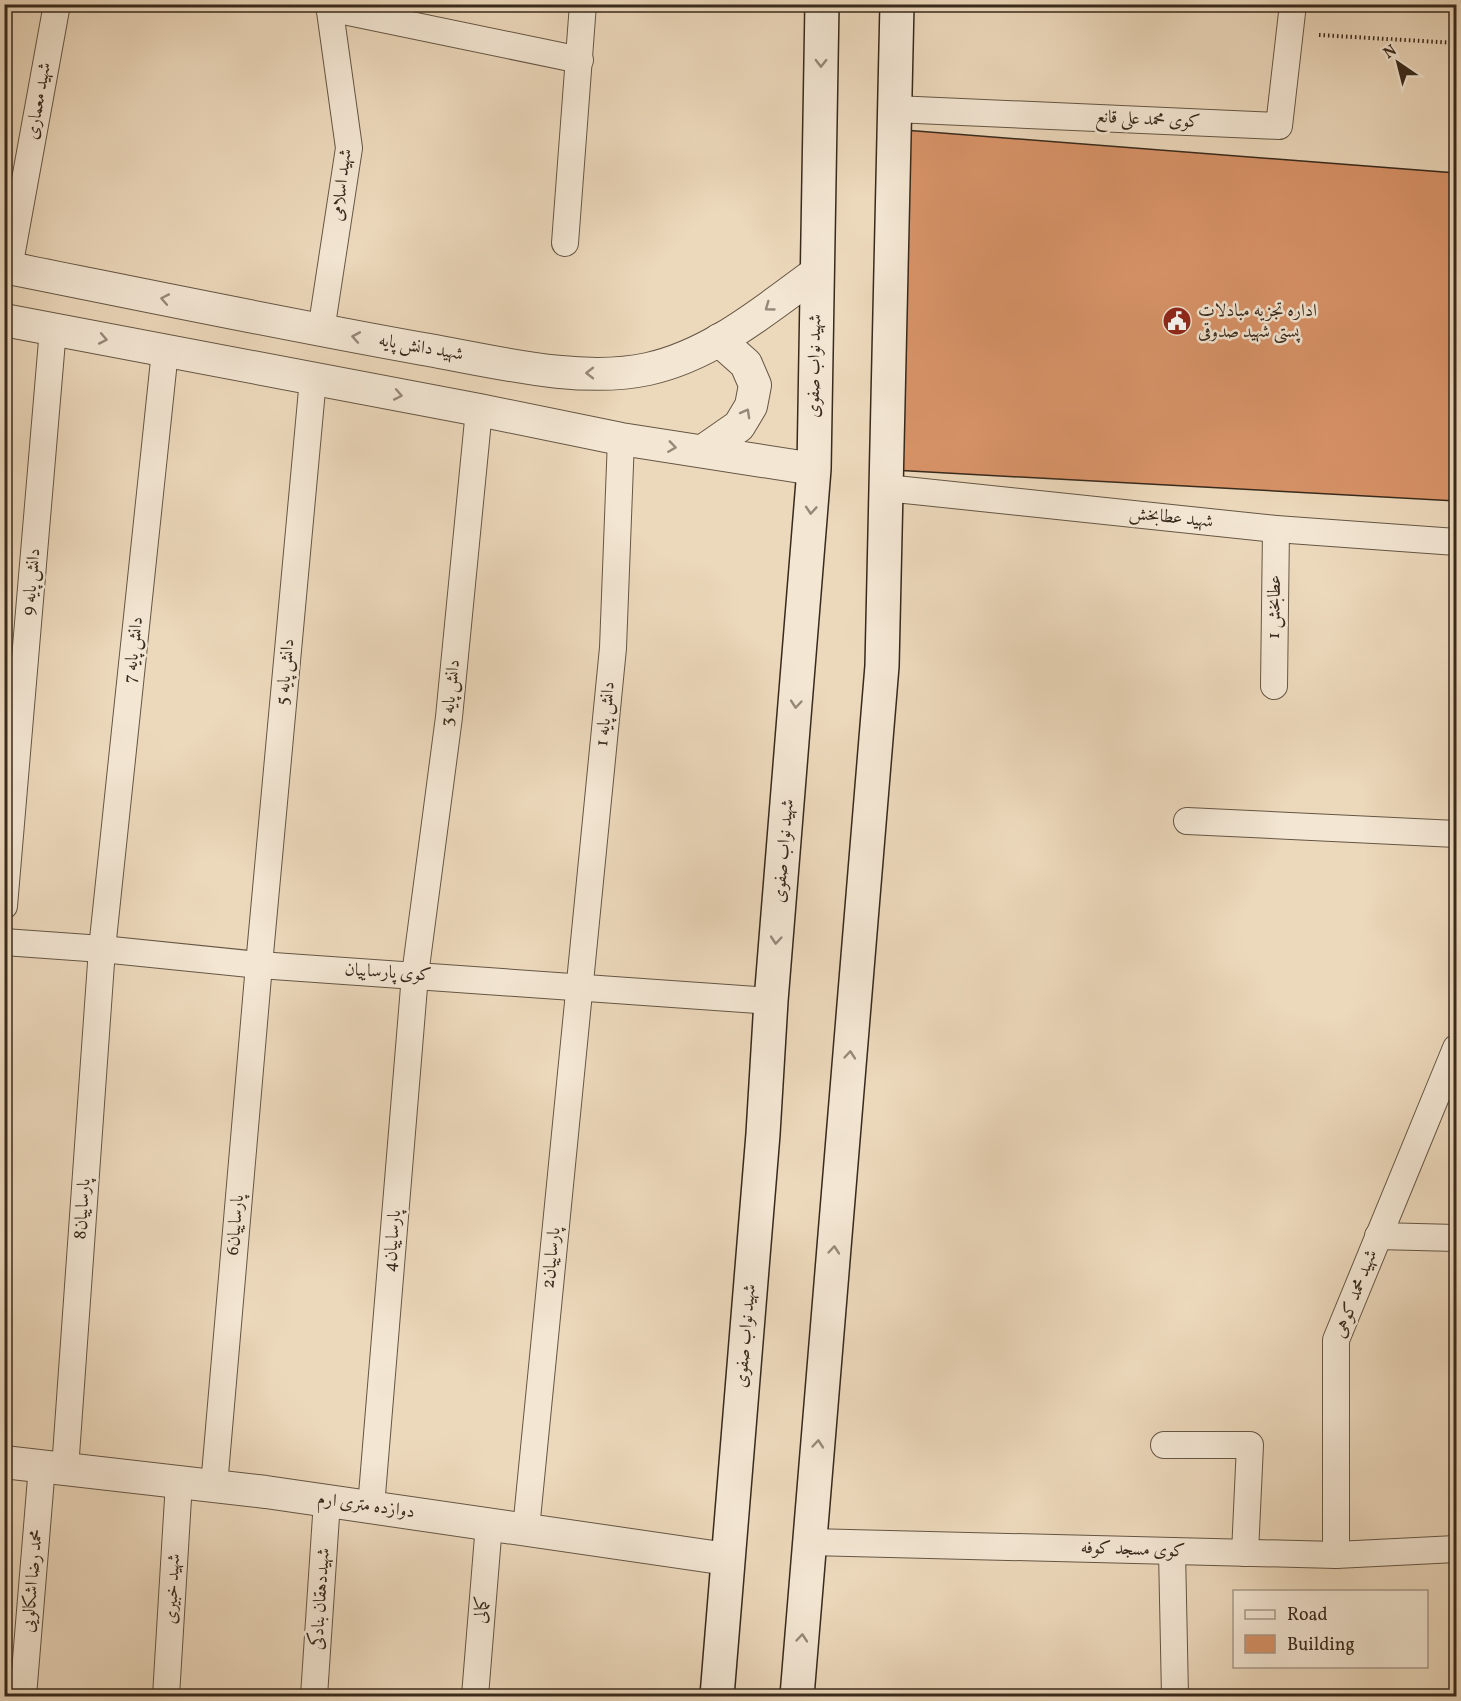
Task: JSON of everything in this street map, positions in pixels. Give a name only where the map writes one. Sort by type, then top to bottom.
[{"type":"main road","name":"شهید نواب صفوی","points":[[717,1696],[814,469],[822,4]]},
{"type":"main road","points":[[797,1696],[882,666],[897,4]]},
{"type":"street","name":"شهید معماری","points":[[7,268],[57,4]]},
{"type":"street","points":[[565,243],[583,4]]},
{"type":"street","name":"کوی محمد علی قانع","points":[[894,109],[1279,126],[1293,4]]},
{"type":"street","points":[[329,6],[580,60]]},
{"type":"street","name":"شهید اسلامی","points":[[321,331],[349,148],[329,6]]},
{"type":"street","name":"شهید دانش پایه","points":[[7,268],[321,331],[559,373],[628,372],[649,369],[684,359],[761,313],[816,273]]},
{"type":"street","points":[[4,320],[621,439],[814,469]]},
{"type":"street","name":"دانش پایه 9","points":[[4,906],[53,329]]},
{"type":"street","points":[[703,451],[739,426],[751,406],[755,385],[746,364],[719,340]]},
{"type":"street","name":"دانش پایه 7","points":[[102,949],[165,351]]},
{"type":"street","name":"دانش پایه 5","points":[[259,965],[313,379]]},
{"type":"street","name":"دانش پایه 3","points":[[415,975],[449,717],[479,410]]},
{"type":"street","name":"دانش پایه 1","points":[[578,987],[613,648],[621,439]]},
{"type":"street","name":"شهید عطابخش","points":[[886,488],[1276,529],[1456,542]]},
{"type":"street","name":"عطابخش 1","points":[[1274,686],[1276,529]]},
{"type":"street","points":[[1187,821],[1456,834]]},
{"type":"street","name":"کوی پارساییان","points":[[4,942],[102,949],[259,965],[771,1001]]},
{"type":"street","name":"پارساییان8","points":[[53,1467],[102,949]]},
{"type":"street","name":"پارساییان6","points":[[214,1486],[259,965]]},
{"type":"street","name":"پارساییان4","points":[[371,1507],[415,975]]},
{"type":"street","name":"پارساییان2","points":[[526,1529],[578,987]]},
{"type":"street","name":"شهید محمد کوهی","points":[[1336,1555],[1335,1340],[1456,1048]]},
{"type":"street","points":[[1378,1236],[1456,1238]]},
{"type":"street","points":[[1164,1445],[1250,1445],[1245,1553]]},
{"type":"street","name":"دوازده متری ارم","points":[[4,1462],[327,1501],[727,1558]]},
{"type":"street","name":"محمد رضا اشکالویی","points":[[23,1696],[53,1467]]},
{"type":"street","name":"شهید خبیری","points":[[166,1696],[179,1482]]},
{"type":"street","name":"شهیددهقان بنادکی","points":[[314,1696],[327,1501]]},
{"type":"street","name":"کمالی","points":[[475,1696],[489,1524]]},
{"type":"street","name":"کوی مسجد کوفه","points":[[810,1542],[1336,1555],[1456,1549]]},
{"type":"street","points":[[1172,1551],[1175,1696]]},
{"type":"path","points":[[1290,33],[1456,43]]},
{"type":"building","name":"اداره تجزیه مبادلات پستی شهید صدوقی","points":[[904,130],[1456,173],[1456,501],[893,470]]},
{"type":"place","name":"اداره تجزیه مبادلات پستی شهید صدوقی","points":[[1177,321]]}]
